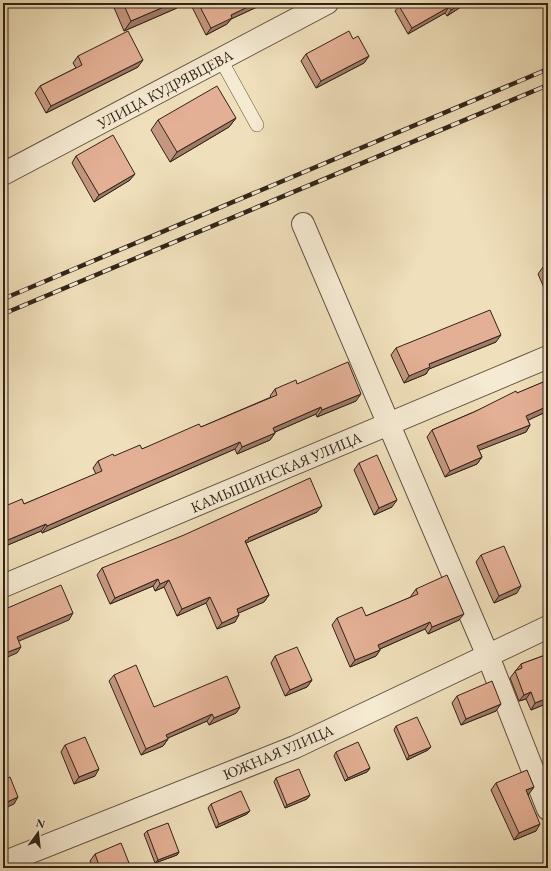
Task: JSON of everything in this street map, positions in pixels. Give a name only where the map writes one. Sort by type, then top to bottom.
[{"type":"street","name":"УЛИЦА КУДРЯВЦЕВА","points":[[3,174],[327,3]]},
{"type":"street","points":[[303,224],[488,656],[548,809]]},
{"type":"street","name":"КАМЫШИНСКАЯ УЛИЦА","points":[[3,586],[548,357]]},
{"type":"street","name":"ЮЖНАЯ УЛИЦА","points":[[3,863],[295,747],[548,627]]},
{"type":"lane","points":[[221,60],[257,125]]},
{"type":"building","points":[[123,3],[173,3],[131,21]]},
{"type":"building","points":[[198,3],[256,3],[231,15],[232,18],[211,28]]},
{"type":"building","points":[[403,3],[462,3],[451,10],[449,7],[412,28],[399,6]]},
{"type":"building","points":[[128,31],[143,60],[51,106],[40,86],[82,65],[78,56]]},
{"type":"building","points":[[349,31],[353,39],[358,36],[369,56],[321,81],[306,54]]},
{"type":"building","points":[[217,86],[236,118],[177,152],[158,120]]},
{"type":"building","points":[[113,135],[135,174],[99,195],[76,156]]},
{"type":"building","points":[[548,265],[548,279],[543,267]]},
{"type":"building","points":[[490,310],[501,335],[429,364],[430,367],[409,376],[396,348]]},
{"type":"building","points":[[348,362],[361,394],[322,410],[321,407],[273,428],[275,433],[242,447],[240,442],[47,526],[46,524],[3,542],[3,507],[22,499],[24,504],[102,471],[98,461],[113,454],[114,456],[140,445],[142,449],[199,424],[201,427],[277,395],[275,389],[296,380],[297,384]]},
{"type":"building","points":[[548,380],[548,406],[526,416],[530,425],[477,446],[482,457],[450,471],[432,430],[474,412],[516,391],[517,393]]},
{"type":"building","points":[[377,455],[397,500],[379,508],[359,463]]},
{"type":"building","points":[[310,478],[322,506],[248,538],[249,539],[245,541],[269,595],[237,609],[239,615],[222,623],[210,597],[182,609],[169,580],[160,584],[158,579],[115,598],[102,568],[184,535]]},
{"type":"building","points":[[504,546],[521,586],[499,596],[481,555]]},
{"type":"building","points":[[447,575],[464,614],[432,627],[430,622],[378,645],[380,650],[355,660],[337,618],[362,607],[366,616],[418,594],[416,589]]},
{"type":"building","points":[[61,585],[73,613],[17,637],[21,647],[3,654],[3,610]]},
{"type":"building","points":[[297,647],[312,680],[290,690],[275,656]]},
{"type":"building","points":[[548,654],[548,698],[535,703],[531,692],[524,695],[515,671],[522,668],[521,664]]},
{"type":"building","points":[[136,665],[154,707],[227,676],[240,707],[214,718],[212,714],[166,735],[168,739],[146,749],[114,675]]},
{"type":"building","points":[[492,681],[501,704],[466,719],[457,696]]},
{"type":"building","points":[[417,717],[431,747],[409,756],[396,726]]},
{"type":"building","points":[[85,737],[99,769],[79,777],[65,745]]},
{"type":"building","points":[[358,742],[370,768],[348,778],[336,752]]},
{"type":"building","points":[[299,769],[310,795],[287,805],[276,778]]},
{"type":"building","points":[[527,770],[534,787],[526,790],[540,824],[519,833],[496,783]]},
{"type":"building","points":[[10,777],[18,797],[3,804],[3,780]]},
{"type":"building","points":[[241,791],[250,811],[219,824],[211,804]]},
{"type":"building","points":[[168,823],[179,852],[158,860],[147,831]]},
{"type":"building","points":[[121,843],[131,868],[100,868],[95,854]]},
{"type":"railway","points":[[3,299],[548,69]]},
{"type":"railway","points":[[3,314],[548,85]]}]
